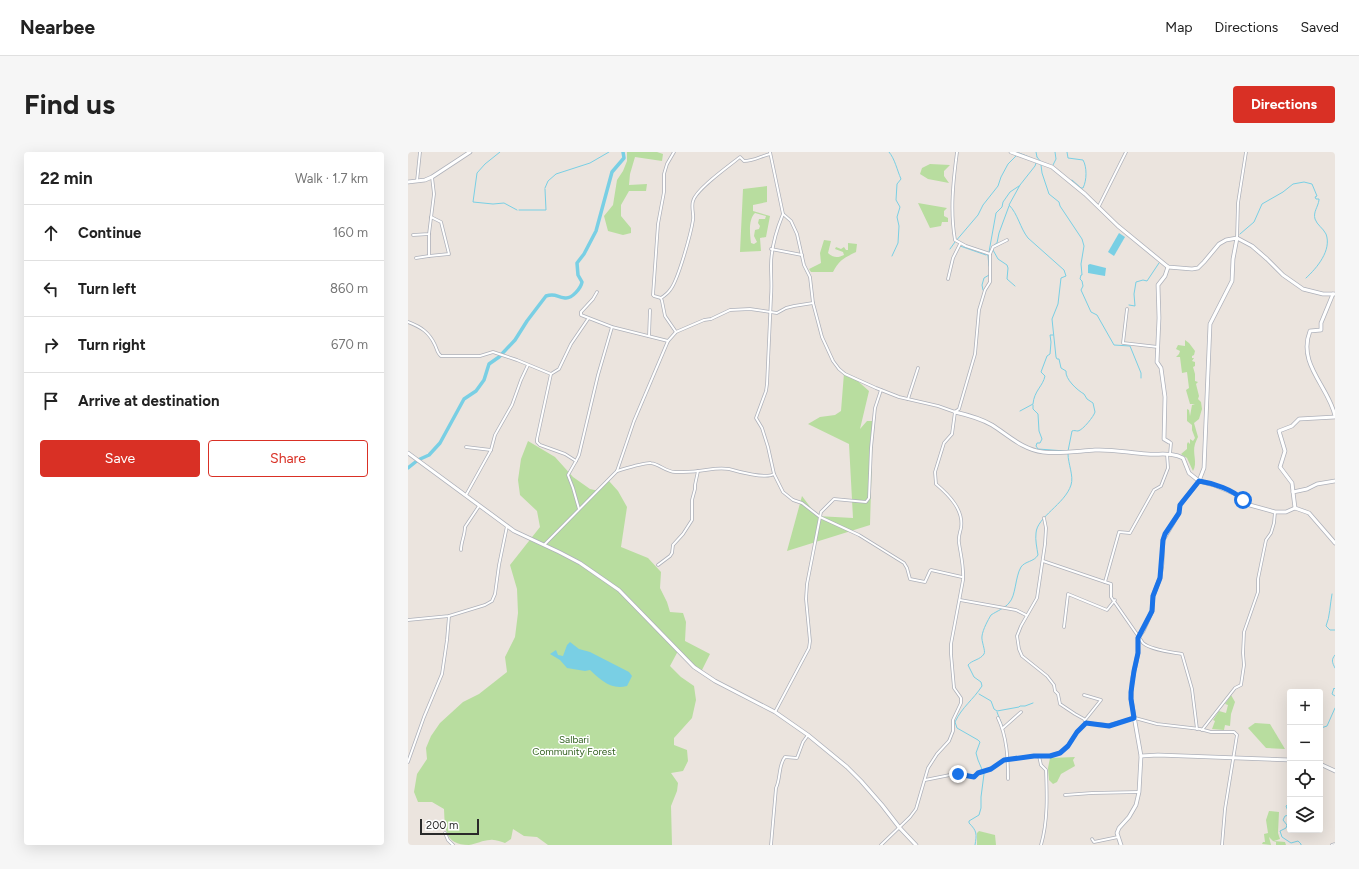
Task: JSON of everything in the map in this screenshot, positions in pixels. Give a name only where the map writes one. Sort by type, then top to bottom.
[{"type":"street","points":[[417,181],[420,152]]},
{"type":"street","points":[[408,182],[432,177],[469,152]]},
{"type":"street","points":[[661,298],[653,295],[658,224],[664,192],[664,174],[667,164],[674,152]]},
{"type":"street","points":[[957,152],[952,206],[956,241],[960,244],[987,254]]},
{"type":"street","points":[[1011,152],[1052,167],[1069,180],[1118,226],[1168,268],[1198,268],[1219,244],[1226,240],[1237,238],[1252,246],[1268,259],[1283,275],[1303,289],[1323,294],[1334,294],[1321,323],[1321,330],[1310,331],[1306,341],[1309,362],[1333,406],[1335,416],[1299,419],[1292,426],[1279,431],[1284,451],[1280,467],[1292,483],[1295,508]]},
{"type":"street","points":[[1098,206],[1126,152]]},
{"type":"street","points":[[1121,845],[1117,833],[1119,828],[1130,817],[1136,805],[1139,792],[1141,756],[1138,731],[1131,699],[1134,671],[1138,653],[1138,638],[1152,611],[1153,596],[1160,578],[1163,540],[1165,534],[1179,513],[1180,505],[1199,481],[1204,468],[1210,324],[1232,281],[1232,259],[1237,238],[1238,203],[1246,152]]},
{"type":"street","points":[[661,298],[671,289],[678,274],[692,226],[693,200],[713,178],[740,157],[744,161],[753,161],[758,157],[770,153],[783,214],[771,249],[772,286],[767,384],[766,391],[756,418],[762,428],[766,440],[774,474],[783,492],[793,500],[802,503],[820,517],[859,535],[904,563],[910,579],[925,582],[931,570],[963,578]]},
{"type":"street","points":[[429,256],[430,217],[434,194],[432,177]]},
{"type":"street","points":[[783,214],[791,221],[800,242],[804,265],[810,277],[813,303],[822,336],[833,360],[839,369],[845,374],[882,390],[908,399],[974,416],[992,425],[1002,433],[1032,450],[1064,453],[1097,450],[1169,454],[1183,458],[1189,474],[1199,481],[1214,485],[1238,495],[1246,504],[1275,512],[1286,512],[1295,508],[1309,513],[1335,543]]},
{"type":"street","points":[[416,258],[449,254],[441,222],[430,217]]},
{"type":"street","points":[[413,235],[429,234]]},
{"type":"street","points":[[954,412],[959,409],[975,354],[979,310],[985,290],[990,282],[987,254],[993,247],[1007,240]]},
{"type":"street","points":[[948,279],[953,258],[960,244]]},
{"type":"street","points":[[771,249],[802,255]]},
{"type":"street","points":[[1105,582],[1119,532],[1130,533],[1154,490],[1161,486],[1168,468],[1171,443],[1164,439],[1165,396],[1161,368],[1157,362],[1158,285],[1165,276],[1168,268]]},
{"type":"street","points":[[597,292],[580,314],[588,319],[612,327],[668,341]]},
{"type":"street","points":[[661,298],[665,316],[676,332]]},
{"type":"street","points":[[544,545],[617,471],[634,421],[668,341],[676,332],[730,310],[750,309],[778,312],[786,308],[813,303]]},
{"type":"street","points":[[1127,309],[1123,343],[1158,346]]},
{"type":"street","points":[[649,336],[650,310]]},
{"type":"street","points":[[576,461],[565,454],[537,442],[551,374],[560,369],[571,344],[588,319]]},
{"type":"street","points":[[408,322],[419,326],[425,331],[431,338],[438,354],[441,356],[480,356],[490,352],[503,355],[551,374]]},
{"type":"street","points":[[579,509],[568,475],[579,455],[598,375],[612,327]]},
{"type":"street","points":[[465,496],[491,450],[495,435],[512,405],[528,365]]},
{"type":"street","points":[[908,399],[918,368]]},
{"type":"street","points":[[775,712],[809,648],[809,618],[806,599],[807,584],[821,512],[834,499],[866,502],[869,498],[871,448],[875,408],[882,390]]},
{"type":"street","points":[[880,845],[910,817],[916,809],[928,768],[937,754],[949,741],[953,731],[953,720],[961,703],[961,698],[954,688],[951,644],[963,578],[959,542],[961,523],[959,510],[946,493],[936,484],[935,478],[937,464],[944,443],[952,434],[954,412]]},
{"type":"street","points":[[466,447],[491,450]]},
{"type":"street","points":[[408,453],[507,526],[520,534],[580,563],[619,590],[694,667],[715,681],[775,712],[808,735],[862,781],[899,827],[916,845]]},
{"type":"street","points":[[617,471],[650,463],[675,473],[681,471],[698,471],[722,468],[762,476],[770,476],[774,474]]},
{"type":"street","points":[[658,565],[670,556],[673,545],[683,534],[692,520],[692,500],[698,471]]},
{"type":"street","points":[[1293,492],[1307,489],[1317,484],[1335,481]]},
{"type":"street","points":[[461,550],[465,528],[479,506]]},
{"type":"street","points":[[1202,730],[1235,688],[1241,685],[1244,666],[1244,632],[1258,592],[1258,579],[1266,540],[1274,523],[1275,512]]},
{"type":"street","points":[[1044,518],[1046,537],[1037,598],[1026,615],[1017,636],[1019,649],[1022,656],[1047,676],[1054,685],[1060,704],[1065,709],[1086,722],[1109,726],[1138,718],[1157,724],[1211,732],[1236,732],[1234,757],[1229,777],[1225,809],[1222,845]]},
{"type":"street","points":[[408,620],[449,616],[485,605],[494,599],[507,526]]},
{"type":"street","points":[[1043,561],[1111,584],[1111,597],[1138,638],[1147,647],[1182,654],[1192,689],[1197,729]]},
{"type":"street","points":[[1064,627],[1068,594],[1107,610],[1114,600]]},
{"type":"street","points":[[960,600],[1016,610],[1026,615]]},
{"type":"street","points":[[408,762],[424,717],[442,674],[449,616]]},
{"type":"street","points":[[925,780],[955,774],[974,777],[978,773],[986,771],[1004,760],[1050,756],[1060,753],[1068,746],[1101,700],[1084,695]]},
{"type":"street","points":[[1003,728],[1021,712]]},
{"type":"street","points":[[998,718],[1003,728],[1008,760],[1008,779]]},
{"type":"street","points":[[771,845],[776,788],[779,782],[782,760],[785,757],[798,758],[803,742],[808,735]]},
{"type":"street","points":[[1141,756],[1158,755],[1287,760]]},
{"type":"street","points":[[1039,756],[1042,765],[1046,770],[1047,787],[1044,835],[1041,845]]},
{"type":"street","points":[[1323,765],[1335,771]]},
{"type":"street","points":[[1065,795],[1139,792]]},
{"type":"street","points":[[445,832],[448,840],[453,845]]},
{"type":"street","points":[[1092,839],[1094,842],[1119,837]]},
{"type":"green space","points":[[627,152],[657,152],[663,154],[662,161],[635,157],[630,174],[629,185],[647,184],[646,191],[629,191],[621,205],[621,216],[631,228],[631,233],[623,235],[608,231],[604,216],[613,205],[617,180],[627,161]]},
{"type":"green space","points":[[930,164],[950,165],[944,171],[944,176],[949,183],[928,179],[920,174],[922,168]]},
{"type":"green space","points":[[767,186],[767,202],[753,205],[753,211],[770,216],[766,237],[760,238],[761,251],[740,252],[743,189]],"holes":[[[755,213],[766,216],[765,219],[759,219],[759,229],[755,230],[754,236],[757,242],[754,244],[751,243],[751,219]]]},
{"type":"green space","points":[[918,203],[947,208],[944,211],[944,216],[948,218],[948,222],[942,222],[941,226],[930,228]]},
{"type":"green space","points":[[824,240],[831,241],[828,253],[834,257],[844,255],[843,252],[835,249],[836,247],[841,249],[844,247],[848,250],[848,243],[857,244],[856,252],[842,260],[833,272],[811,272],[809,269],[821,263],[820,253]]},
{"type":"green space","points":[[1185,340],[1195,351],[1194,355],[1192,356],[1192,358],[1194,358],[1192,361],[1195,362],[1195,366],[1193,367],[1195,381],[1198,382],[1196,384],[1199,396],[1198,399],[1201,402],[1202,409],[1199,419],[1194,423],[1198,437],[1194,447],[1195,465],[1193,471],[1187,458],[1181,454],[1187,449],[1188,442],[1190,444],[1190,439],[1193,441],[1195,438],[1192,425],[1187,421],[1187,409],[1189,410],[1190,416],[1192,405],[1195,404],[1190,404],[1186,390],[1189,388],[1187,372],[1182,373],[1180,357],[1176,357],[1180,351],[1176,349],[1178,345],[1185,346]]},
{"type":"green space","points":[[844,373],[852,376],[869,391],[860,429],[867,421],[873,421],[870,525],[787,551],[802,496],[817,516],[853,518],[849,444],[808,424],[820,417],[835,415],[841,411]]},
{"type":"green space","name":"Salbari Community Forest","points":[[528,441],[555,457],[573,477],[590,489],[599,491],[609,481],[618,491],[627,507],[621,547],[648,558],[661,572],[660,588],[670,612],[683,613],[686,622],[685,641],[710,654],[701,672],[678,651],[670,666],[681,677],[694,686],[696,700],[692,718],[674,738],[674,745],[687,750],[688,761],[683,771],[671,773],[678,783],[677,791],[671,806],[672,845],[548,845],[537,837],[524,836],[513,829],[511,839],[505,843],[492,840],[469,845],[461,844],[450,839],[446,829],[444,809],[432,802],[418,802],[414,792],[417,774],[427,759],[426,748],[431,736],[440,723],[463,702],[479,694],[507,672],[505,657],[515,637],[518,613],[517,589],[510,565],[540,527],[537,511],[520,495],[518,480],[521,459]]},
{"type":"green space","points":[[1231,695],[1235,702],[1231,714],[1230,726],[1225,725],[1224,730],[1212,729],[1215,721],[1213,720],[1219,711],[1226,713],[1228,705],[1225,704]]},
{"type":"green space","points":[[1255,723],[1270,724],[1285,749],[1266,748],[1248,728]]},
{"type":"green space","points":[[1075,757],[1073,760],[1075,766],[1061,774],[1057,782],[1053,784],[1049,780],[1048,768],[1050,758]]},
{"type":"green space","points":[[1269,811],[1279,812],[1278,833],[1280,839],[1274,841],[1285,842],[1286,845],[1276,845],[1276,842],[1273,841],[1269,837],[1271,845],[1262,844],[1265,842],[1264,834],[1268,833],[1266,820]]},
{"type":"green space","points":[[979,831],[995,835],[996,845],[977,845],[977,833]]},
{"type":"water","points":[[1119,233],[1125,237],[1114,256],[1108,252]]},
{"type":"water","points":[[1090,264],[1106,268],[1105,276],[1088,273],[1088,265]]},
{"type":"water","points":[[570,642],[579,649],[590,652],[629,672],[632,676],[627,686],[616,687],[606,683],[590,670],[585,671],[567,668],[560,660],[550,654],[556,650],[558,655],[563,656],[567,645]]},
{"type":"waterway","points":[[500,152],[485,164],[477,173],[473,202],[493,204],[504,203],[517,210]]},
{"type":"waterway","points":[[545,188],[548,181],[556,174],[590,163],[609,152]]},
{"type":"waterway","points":[[408,468],[418,460],[429,455],[440,443],[464,399],[476,391],[484,380],[489,364],[499,357],[515,340],[546,296],[554,295],[562,298],[568,298],[578,290],[582,282],[578,275],[577,263],[584,254],[596,231],[612,172],[624,158],[623,152]]},
{"type":"waterway","points":[[889,152],[901,179],[897,184],[896,200],[900,207],[897,217],[899,226],[898,243],[892,256]]},
{"type":"waterway","points":[[1036,152],[1037,157]]},
{"type":"waterway","points":[[1053,165],[1056,159],[1055,152]]},
{"type":"waterway","points":[[1067,152],[1068,158],[1083,160],[1086,170],[1083,188],[1072,180]]},
{"type":"waterway","points":[[1019,153],[1029,157]]},
{"type":"waterway","points":[[950,249],[978,215],[983,205],[998,186],[1008,164],[1017,155]]},
{"type":"waterway","points":[[1037,157],[1041,162]]},
{"type":"waterway","points":[[1036,163],[1020,185],[1009,205],[1015,213],[1028,238],[1064,270],[1066,276],[1061,278],[1058,304],[1052,319],[1056,357],[1059,359],[1061,368],[1066,371],[1067,377],[1072,384],[1093,403],[1095,412],[1083,428],[1078,431],[1072,431],[1068,451]]},
{"type":"waterway","points":[[1041,165],[1049,194],[1059,202],[1060,206],[1082,239],[1084,246],[1081,264],[1082,275],[1080,279],[1083,286],[1081,290],[1091,312],[1097,315],[1114,345],[1130,346],[1141,373],[1141,378]]},
{"type":"waterway","points":[[1240,234],[1254,222],[1262,204],[1283,192],[1293,184],[1304,182],[1312,184],[1317,196],[1315,197],[1316,199],[1319,199],[1315,219],[1326,234],[1327,246],[1319,264],[1306,278]]},
{"type":"waterway","points":[[989,252],[996,213],[1002,207],[1003,202],[1010,192],[1019,186]]},
{"type":"waterway","points":[[519,210],[546,210],[545,189]]},
{"type":"waterway","points":[[994,245],[997,243],[1009,206]]},
{"type":"waterway","points":[[960,246],[986,255]]},
{"type":"waterway","points":[[993,250],[998,259],[1007,265],[1007,279],[1015,286]]},
{"type":"waterway","points":[[987,254],[989,266]]},
{"type":"waterway","points":[[1129,305],[1135,306],[1134,294],[1136,282],[1143,280],[1147,281],[1159,263]]},
{"type":"waterway","points":[[983,290],[982,285],[984,278],[989,275]]},
{"type":"waterway","points":[[1020,411],[1033,404],[1035,396],[1044,380],[1045,376],[1041,372],[1047,356],[1050,354],[1050,335],[1053,335]]},
{"type":"waterway","points":[[1033,405],[1033,409],[1038,414],[1039,431],[1042,439],[1040,443],[1037,443],[1036,446],[1038,449],[1065,451]]},
{"type":"waterway","points":[[975,845],[976,833],[969,821],[979,815],[981,808],[984,774],[976,753],[980,742],[957,728],[955,722],[961,712],[982,686],[981,682],[974,677],[968,665],[984,654],[982,638],[984,628],[991,615],[1011,600],[1021,567],[1038,555],[1036,533],[1041,521],[1068,492],[1072,481],[1068,454]]},
{"type":"waterway","points":[[1332,594],[1326,626],[1330,630],[1335,630]]},
{"type":"waterway","points":[[1335,655],[1332,661],[1335,668]]},
{"type":"waterway","points":[[1335,689],[1334,688],[1332,694],[1335,696]]},
{"type":"waterway","points":[[979,694],[991,701],[994,709],[997,711],[1033,703]]},
{"type":"waterway","points":[[1323,727],[1327,726],[1335,708]]},
{"type":"waterway","points":[[997,712],[1002,725]]},
{"type":"waterway","points":[[1287,816],[1283,820],[1287,825]]},
{"type":"waterway","points":[[1287,825],[1286,828],[1280,831],[1282,837],[1291,843],[1298,841],[1301,845]]},
{"type":"route","points":[[958,774],[974,777],[978,773],[991,769],[1004,760],[1034,756],[1050,756],[1060,753],[1068,746],[1077,732],[1086,723],[1109,726],[1134,718],[1131,692],[1137,661],[1138,638],[1143,631],[1152,611],[1153,596],[1160,578],[1163,540],[1165,534],[1179,513],[1180,505],[1199,481],[1214,485],[1238,495],[1243,500]]}]
